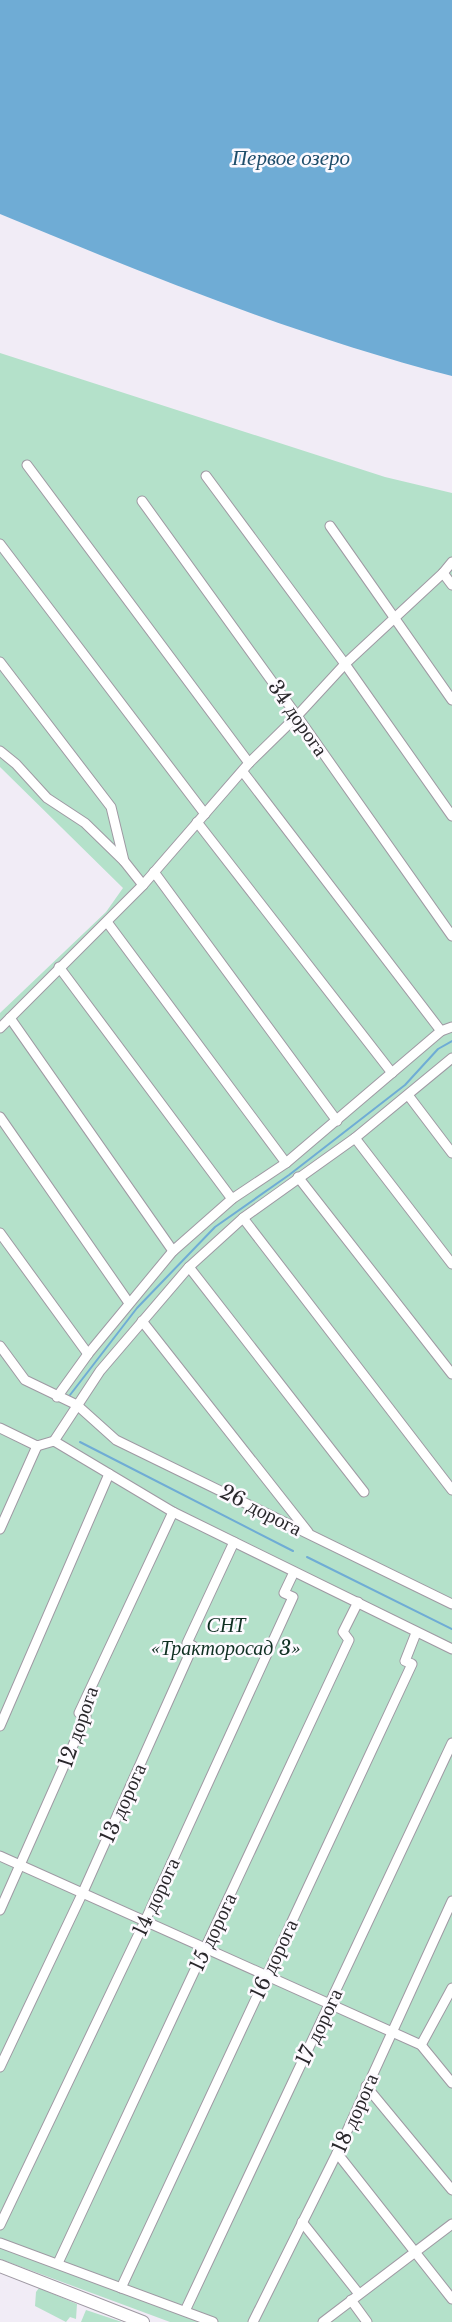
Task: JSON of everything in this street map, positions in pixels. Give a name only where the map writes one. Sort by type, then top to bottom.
[{"type":"street","points":[[27,465],[249,763]]},
{"type":"street","points":[[206,476],[345,664],[452,816]]},
{"type":"street","name":"34 дорога","points":[[142,501],[452,936]]},
{"type":"street","points":[[330,526],[452,699]]},
{"type":"street","points":[[0,544],[205,814]]},
{"type":"street","points":[[0,1028],[143,885],[249,763],[345,664],[452,562]]},
{"type":"street","points":[[443,573],[452,585]]},
{"type":"street","points":[[0,662],[111,807],[124,861]]},
{"type":"street","points":[[0,751],[16,764],[47,798],[85,824],[124,861],[143,885]]},
{"type":"street","points":[[243,772],[441,1031]]},
{"type":"street","points":[[197,822],[392,1073]]},
{"type":"street","points":[[154,872],[337,1121]]},
{"type":"street","points":[[106,922],[286,1163]]},
{"type":"street","points":[[59,967],[231,1199]]},
{"type":"street","points":[[9,1018],[173,1251]]},
{"type":"street","points":[[57,1397],[88,1354],[173,1251],[231,1199],[286,1163],[441,1031],[452,1026]]},
{"type":"street","points":[[0,1428],[37,1446],[54,1441],[100,1371],[189,1267],[243,1218],[355,1138],[452,1058]]},
{"type":"street","points":[[408,1095],[452,1153]]},
{"type":"street","points":[[0,1117],[129,1303]]},
{"type":"street","points":[[355,1138],[452,1264]]},
{"type":"street","points":[[298,1177],[452,1374]]},
{"type":"street","points":[[243,1218],[452,1490]]},
{"type":"street","points":[[0,1233],[88,1354]]},
{"type":"street","points":[[189,1267],[363,1492]]},
{"type":"street","points":[[142,1321],[310,1535]]},
{"type":"street","points":[[0,1346],[25,1380],[77,1405]]},
{"type":"street","name":"26 дорога","points":[[77,1405],[116,1440],[452,1604]]},
{"type":"street","points":[[54,1441],[173,1512],[452,1649]]},
{"type":"street","points":[[0,1529],[37,1446]]},
{"type":"street","points":[[0,1726],[109,1474]]},
{"type":"street","name":"12 дорога","points":[[0,1910],[86,1716],[79,1713],[173,1512]]},
{"type":"street","name":"13 дорога","points":[[0,2067],[83,1892],[193,1646],[186,1643],[234,1542]]},
{"type":"street","name":"14 дорога","points":[[0,2225],[145,1921],[293,1597],[284,1593],[294,1572]]},
{"type":"street","name":"15 дорога","points":[[58,2263],[349,1640],[343,1632],[358,1602]]},
{"type":"street","name":"16 дорога","points":[[121,2288],[412,1664],[405,1661],[416,1633]]},
{"type":"street","name":"17 дорога","points":[[185,2311],[452,1743]]},
{"type":"street","points":[[0,1856],[421,2045],[452,2083]]},
{"type":"street","name":"18 дорога","points":[[253,2322],[337,2153],[452,1901]]},
{"type":"street","points":[[421,2045],[452,1988]]},
{"type":"street","points":[[366,2086],[452,2190]]},
{"type":"street","points":[[337,2153],[452,2299]]},
{"type":"street","points":[[302,2222],[355,2297],[367,2322]]},
{"type":"street","points":[[323,2322],[452,2224]]},
{"type":"street","points":[[0,2243],[213,2322]]},
{"type":"street","points":[[0,2266],[144,2322]]},
{"type":"green space","name":"СНТ «Тракторосад 3»","points":[[0,353],[385,477],[452,493],[452,2322],[170,2322],[0,2259],[0,1013],[106,912],[123,888],[0,767]]},
{"type":"green space","points":[[39,2288],[77,2304],[76,2319],[70,2317],[66,2322],[35,2306],[36,2292]]},
{"type":"green space","points":[[86,2310],[122,2322],[81,2322]]},
{"type":"water","name":"Первое озеро","points":[[0,0],[452,0],[452,376],[337,342],[223,303],[0,214]]},
{"type":"waterway","points":[[70,1395],[137,1308],[215,1227],[289,1175],[405,1085],[438,1049],[452,1041]]},
{"type":"waterway","points":[[80,1442],[293,1551]]},
{"type":"waterway","points":[[307,1557],[452,1629]]}]
